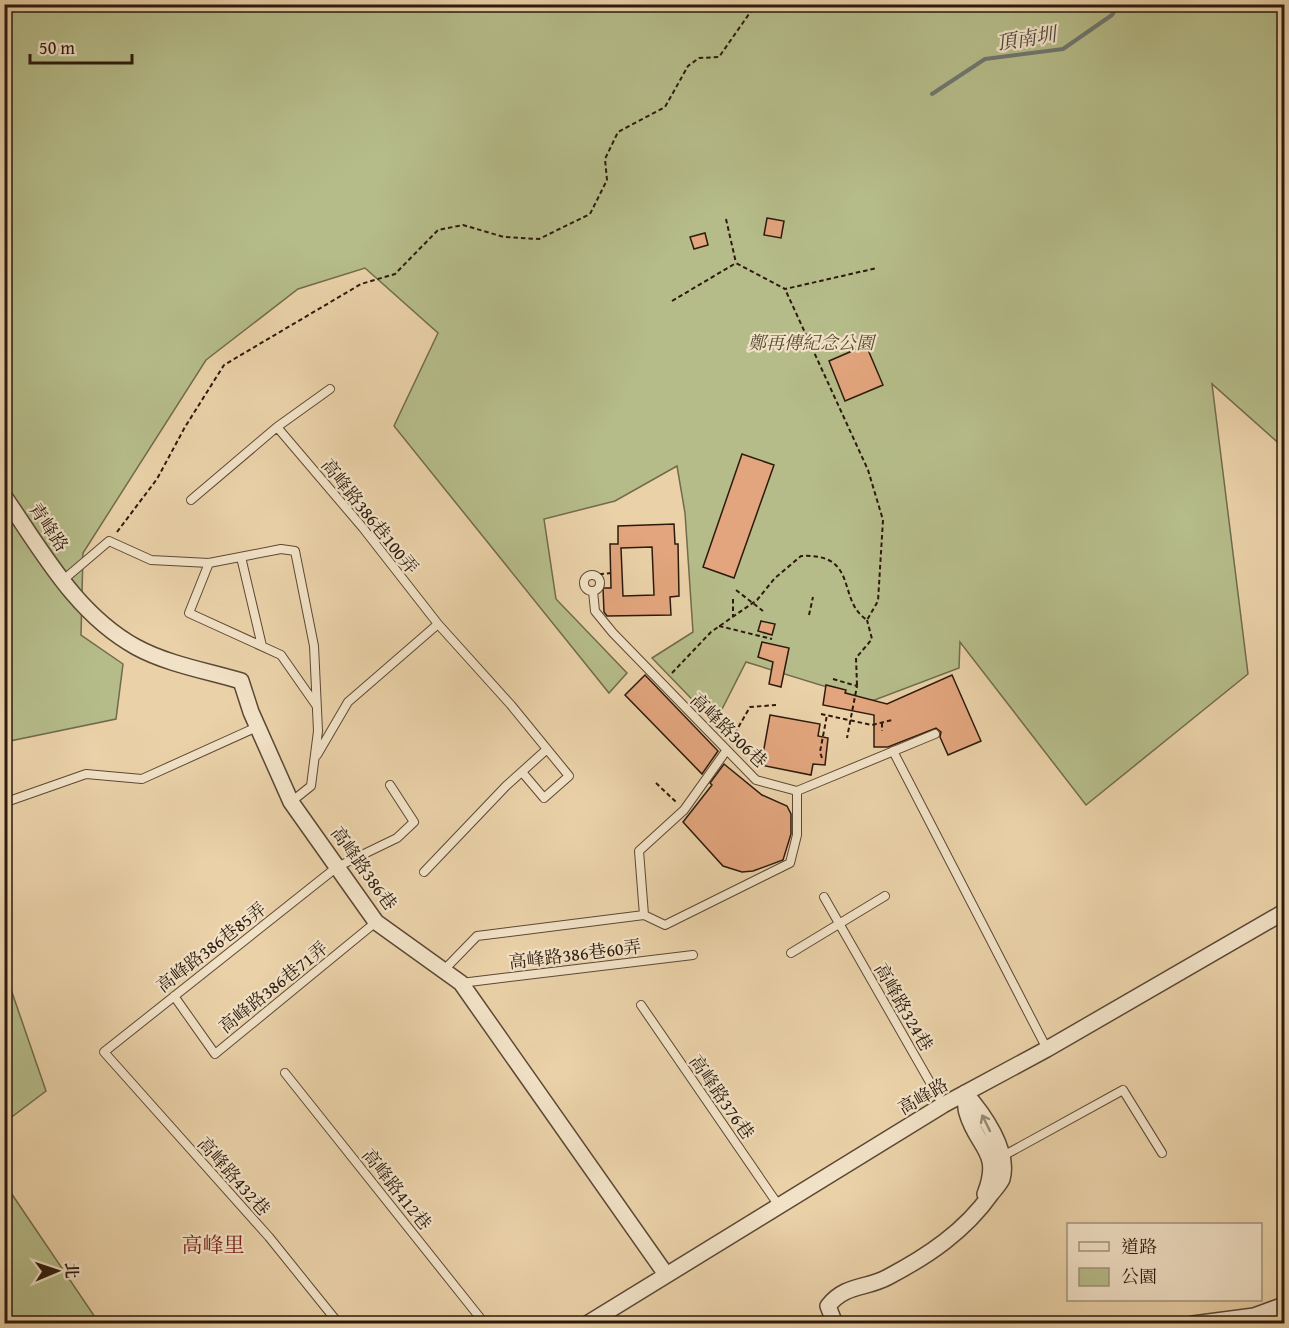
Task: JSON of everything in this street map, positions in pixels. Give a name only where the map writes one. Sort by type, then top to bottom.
[{"type":"street","name":"青峰路","points":[[4,496],[62,581]]},
{"type":"street","name":"高峰路386巷","points":[[62,581],[94,617],[137,647],[241,681],[257,727],[291,802],[376,922],[461,983],[666,1273]]},
{"type":"street","name":"高峰路","points":[[587,1323],[943,1105],[1047,1049],[1284,912]]},
{"type":"street","points":[[835,1323],[828,1306],[837,1294],[887,1278],[951,1238],[978,1212],[1002,1180],[1003,1156],[980,1109],[965,1093]]},
{"type":"street","points":[[965,1093],[967,1113],[992,1161],[991,1180],[978,1212]]},
{"type":"street","points":[[1193,1323],[1254,1316],[1284,1305]]},
{"type":"lane","points":[[191,500],[277,427],[330,389]]},
{"type":"lane","name":"高峰路386巷100弄","points":[[277,427],[363,528],[438,624],[512,705],[569,776],[544,798],[522,772]]},
{"type":"lane","points":[[62,581],[109,542],[151,560],[209,563],[281,549],[295,551],[314,646],[318,731],[311,786],[291,802]]},
{"type":"lane","points":[[241,556],[262,646]]},
{"type":"lane","points":[[209,563],[189,613],[281,655],[317,706]]},
{"type":"lane","name":"高峰路306巷","points":[[592,574],[584,582],[586,587],[593,591],[595,611],[613,633],[756,780],[797,791]]},
{"type":"lane","points":[[315,759],[348,702],[438,624]]},
{"type":"lane","points":[[4,799],[9,801],[86,774],[141,779],[257,727]]},
{"type":"lane","points":[[444,970],[477,936],[644,915],[665,925],[790,863],[797,835],[797,791],[935,734]]},
{"type":"lane","points":[[424,872],[546,750]]},
{"type":"lane","points":[[644,915],[639,851],[684,810],[726,751]]},
{"type":"lane","points":[[893,751],[1047,1049]]},
{"type":"lane","name":"高峰路386巷85弄","points":[[104,1052],[337,867],[397,838],[414,822],[390,785]]},
{"type":"lane","points":[[790,953],[885,896]]},
{"type":"lane","name":"高峰路324巷","points":[[824,897],[943,1105]]},
{"type":"lane","name":"高峰路386巷71弄","points":[[174,996],[215,1054],[376,922]]},
{"type":"lane","name":"高峰路386巷60弄","points":[[461,983],[693,955]]},
{"type":"lane","name":"高峰路376巷","points":[[641,1005],[779,1206]]},
{"type":"lane","name":"高峰路432巷","points":[[104,1052],[269,1238],[339,1323]]},
{"type":"lane","name":"高峰路412巷","points":[[285,1073],[485,1323]]},
{"type":"lane","points":[[1003,1156],[1123,1090],[1162,1154]]},
{"type":"path","points":[[109,542],[157,479],[185,427],[224,365],[361,284],[395,274],[438,230],[463,225],[504,237],[539,239],[590,214],[607,180],[605,159],[618,132],[665,107],[688,66],[699,58],[719,57],[756,4]]},
{"type":"path","points":[[726,219],[736,263],[785,289],[868,470],[883,520],[878,601],[867,620]]},
{"type":"path","points":[[672,301],[736,263]]},
{"type":"path","points":[[785,289],[877,268]]},
{"type":"path","points":[[672,673],[719,626],[753,603],[775,578],[801,556],[813,555],[825,558],[844,574],[858,614],[867,620],[872,639],[856,658],[857,686],[847,738]]},
{"type":"path","points":[[592,574],[611,573]]},
{"type":"path","points":[[736,590],[763,611]]},
{"type":"path","points":[[809,615],[813,597]]},
{"type":"path","points":[[733,599],[733,616]]},
{"type":"path","points":[[719,626],[772,639]]},
{"type":"path","points":[[833,679],[857,686]]},
{"type":"path","points":[[726,751],[737,724],[750,707],[776,705]]},
{"type":"path","points":[[821,714],[872,725],[892,720]]},
{"type":"path","points":[[822,758],[820,752],[827,715]]},
{"type":"path","points":[[882,723],[882,731]]},
{"type":"path","points":[[820,752],[825,747]]},
{"type":"path","points":[[656,783],[684,810]]},
{"type":"green space","name":"鄭再傳紀念公園","points":[[5,5],[1284,5],[1284,448],[1212,384],[1248,674],[1086,805],[960,642],[959,668],[872,701],[746,662],[715,723],[652,658],[693,632],[685,513],[677,466],[615,501],[544,519],[556,599],[627,673],[609,693],[394,426],[438,333],[365,268],[298,289],[206,360],[83,553],[81,635],[123,664],[116,719],[5,742]]},
{"type":"green space","points":[[5,972],[46,1091],[4,1122]]},
{"type":"green space","points":[[5,1184],[99,1323],[5,1323]]},
{"type":"building","points":[[767,218],[784,221],[781,238],[764,235]]},
{"type":"building","points":[[705,233],[708,245],[694,249],[690,237]]},
{"type":"building","points":[[866,345],[883,385],[845,401],[829,361]]},
{"type":"building","points":[[742,454],[774,465],[734,578],[703,567]]},
{"type":"building","points":[[674,524],[675,544],[678,544],[679,596],[670,597],[671,615],[607,616],[604,612],[603,588],[611,588],[610,544],[618,544],[618,526]],"holes":[[[652,547],[654,595],[623,596],[621,548]]]},
{"type":"building","points":[[761,621],[775,624],[772,635],[758,631]]},
{"type":"building","points":[[762,642],[789,648],[781,687],[769,684],[773,662],[758,657]]},
{"type":"building","points":[[645,675],[718,751],[702,774],[625,695]]},
{"type":"building","points":[[952,675],[981,741],[948,755],[940,737],[941,732],[936,728],[888,747],[874,747],[874,715],[823,705],[826,685],[846,690],[845,693],[887,704]]},
{"type":"building","points":[[770,715],[820,724],[818,736],[828,738],[825,765],[813,764],[811,775],[761,765]]},
{"type":"building","points":[[724,764],[762,795],[787,806],[791,814],[791,834],[783,860],[753,871],[742,872],[723,866],[683,822],[712,785],[710,783]]},
{"type":"waterway","name":"頂南圳","points":[[932,94],[985,59],[1063,49],[1112,15],[1119,4]]},
{"type":"district","name":"高峰里","points":[[213,1244]]}]
